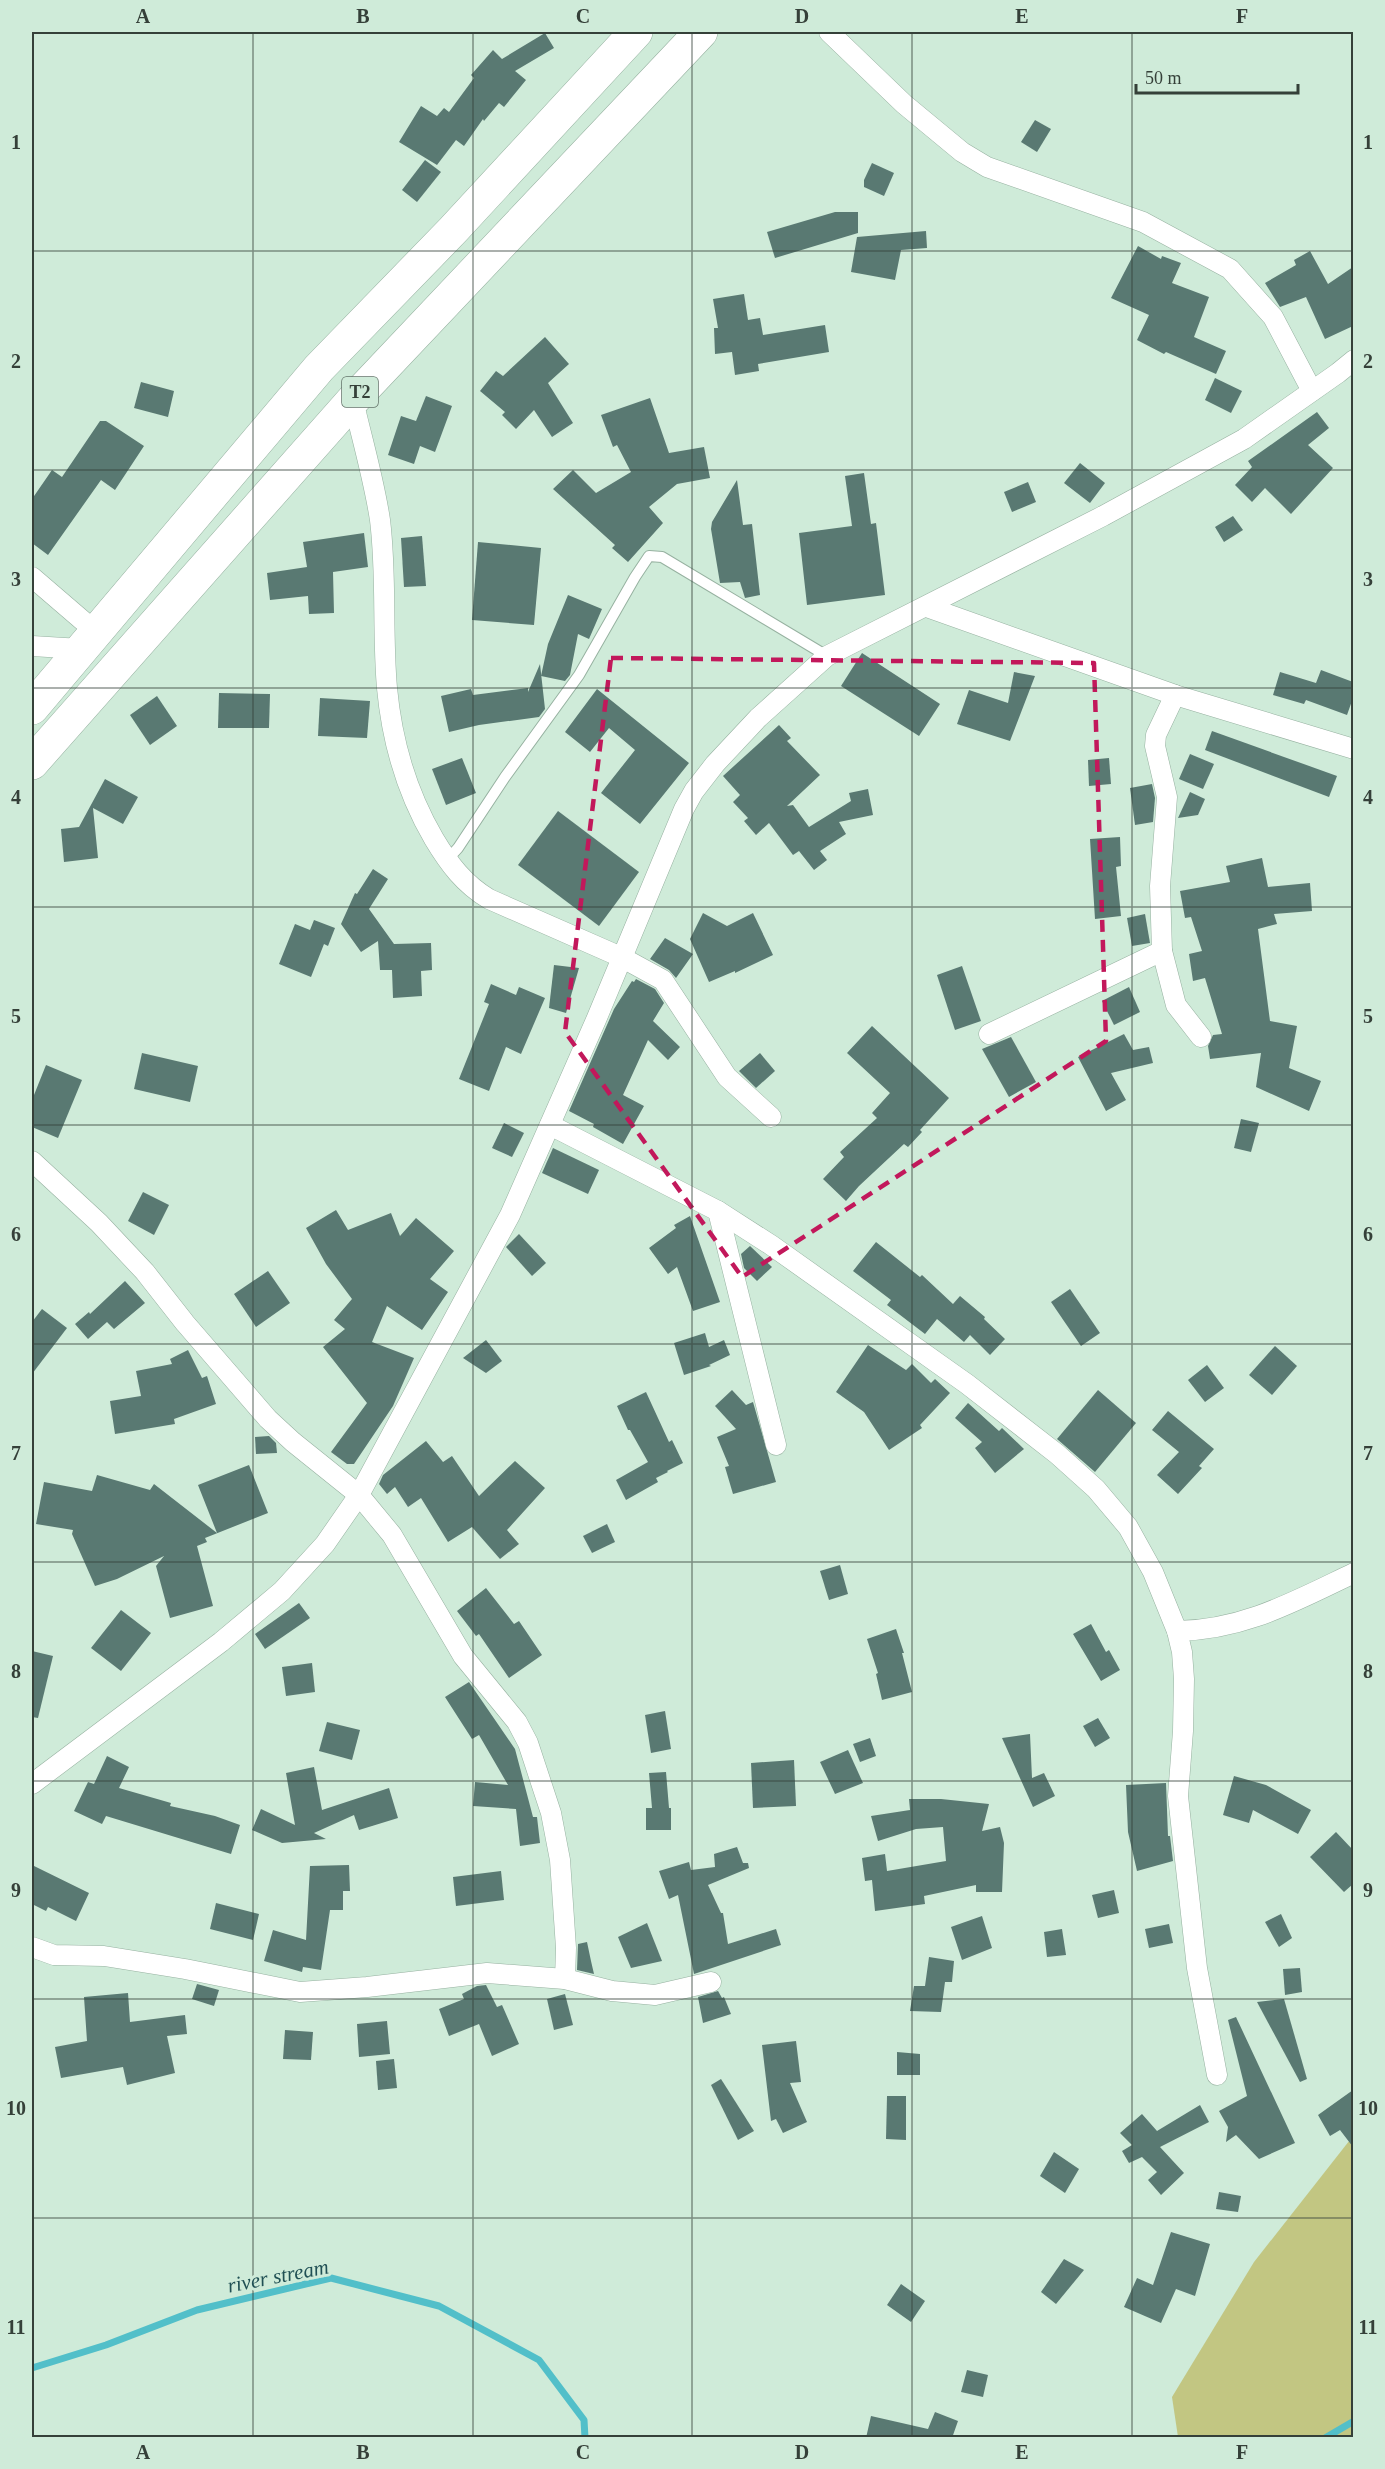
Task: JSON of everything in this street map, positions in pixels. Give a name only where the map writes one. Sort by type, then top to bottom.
[{"type":"highway","name":"T2","points":[[32,708],[319,368],[453,230],[636,32]]},
{"type":"highway","name":"T2","points":[[32,763],[353,400],[701,32]]},
{"type":"street","points":[[829,32],[904,104],[970,157],[987,167],[1143,222],[1230,269],[1273,317],[1303,372],[1311,392]]},
{"type":"street","points":[[32,1784],[221,1642],[282,1591],[325,1544],[359,1495],[510,1215],[596,1020],[684,809],[703,777],[758,718],[827,656],[1103,516],[1244,439],[1353,360]]},
{"type":"street","points":[[353,400],[379,518],[385,592],[387,688],[397,748],[409,792],[447,860],[475,891],[489,899],[621,957],[656,975],[669,987],[727,1077],[771,1118]]},
{"type":"street","points":[[32,577],[89,641]]},
{"type":"street","points":[[927,607],[1175,695],[1353,749]]},
{"type":"street","points":[[32,646],[89,641]]},
{"type":"street","points":[[1175,695],[1156,735],[1155,747],[1167,797],[1160,886],[1162,951],[1176,1005],[1201,1037]]},
{"type":"street","points":[[989,1034],[1162,951]]},
{"type":"street","points":[[550,1125],[718,1211],[780,1251],[967,1384],[1057,1454],[1096,1489],[1128,1527],[1152,1572],[1177,1631],[1184,1679],[1178,1796],[1197,1968],[1217,2075]]},
{"type":"street","points":[[32,1161],[99,1223],[145,1272],[184,1323],[268,1419],[359,1495],[392,1535],[463,1656],[517,1722],[528,1743],[551,1813],[560,1860],[566,1948],[565,1979]]},
{"type":"street","points":[[718,1211],[776,1444]]},
{"type":"street","points":[[1177,1631],[1221,1628],[1259,1617],[1353,1573]]},
{"type":"street","points":[[32,1947],[54,1955],[104,1956],[185,1969],[300,1992],[487,1973],[565,1979],[612,1991],[655,1995],[711,1982]]},
{"type":"lane","points":[[447,860],[458,848],[579,675],[649,556],[662,556],[827,656]]},
{"type":"highlighted area","points":[[611,658],[1094,663],[1106,1041],[742,1277],[565,1032]]},
{"type":"green space","points":[[1353,2136],[1353,2437],[1178,2437],[1172,2397],[1254,2262]]},
{"type":"building","points":[[545,33],[554,48],[515,71],[526,80],[504,107],[499,103],[484,121],[483,119],[464,146],[456,140],[437,165],[399,142],[421,106],[437,116],[444,108],[449,112],[474,78],[471,75],[493,50],[502,59]]},
{"type":"building","points":[[1035,120],[1051,129],[1037,152],[1021,142]]},
{"type":"building","points":[[425,160],[441,172],[417,202],[402,190]]},
{"type":"building","points":[[872,163],[894,173],[884,196],[864,187],[864,180]]},
{"type":"building","points":[[835,212],[858,212],[858,233],[775,258],[767,232]]},
{"type":"building","points":[[926,231],[927,248],[901,250],[895,280],[851,272],[857,237]]},
{"type":"building","points":[[1138,246],[1161,259],[1162,256],[1181,263],[1172,283],[1209,297],[1194,337],[1226,351],[1216,374],[1166,352],[1164,354],[1137,340],[1149,315],[1111,298]]},
{"type":"building","points":[[1310,251],[1328,284],[1353,267],[1353,326],[1325,339],[1306,297],[1280,307],[1265,283],[1296,265],[1294,260]]},
{"type":"building","points":[[744,294],[748,320],[760,318],[763,335],[825,325],[829,352],[758,364],[759,371],[735,375],[732,352],[715,354],[714,328],[718,328],[713,299]]},
{"type":"building","points":[[545,337],[569,364],[548,383],[573,423],[552,437],[534,410],[516,429],[502,415],[505,412],[480,391],[496,371],[503,376]]},
{"type":"building","points":[[1215,378],[1242,391],[1231,413],[1205,400]]},
{"type":"building","points":[[141,382],[174,391],[168,417],[134,408]]},
{"type":"building","points":[[426,396],[452,406],[435,452],[420,446],[414,464],[388,455],[401,416],[416,421]]},
{"type":"building","points":[[650,398],[669,453],[704,447],[710,478],[677,484],[649,507],[663,523],[628,562],[612,548],[615,545],[553,489],[573,470],[596,493],[631,472],[617,445],[613,447],[601,415]]},
{"type":"building","points":[[1317,412],[1329,428],[1308,445],[1333,468],[1291,514],[1265,488],[1252,502],[1235,485],[1252,467],[1248,461]]},
{"type":"building","points":[[100,421],[106,421],[144,446],[115,490],[101,480],[48,555],[32,543],[32,499],[52,470],[62,477]]},
{"type":"building","points":[[1080,463],[1105,483],[1090,503],[1064,483]]},
{"type":"building","points":[[864,473],[871,524],[876,523],[885,595],[807,605],[799,533],[852,526],[845,476]]},
{"type":"building","points":[[737,480],[743,525],[752,524],[760,595],[745,598],[740,582],[720,583],[711,529],[712,522]]},
{"type":"building","points":[[1028,482],[1036,502],[1012,512],[1004,492]]},
{"type":"building","points":[[1233,516],[1243,530],[1224,542],[1215,527]]},
{"type":"building","points":[[364,533],[368,567],[333,572],[334,613],[309,614],[308,596],[270,600],[267,573],[307,567],[303,542]]},
{"type":"building","points":[[422,536],[426,586],[404,587],[401,538]]},
{"type":"building","points":[[478,542],[541,548],[534,625],[472,620]]},
{"type":"building","points":[[568,595],[602,609],[589,639],[578,634],[570,675],[565,681],[541,676],[548,644]]},
{"type":"building","points":[[862,653],[940,704],[919,736],[841,686]]},
{"type":"building","points":[[540,664],[545,709],[539,717],[479,725],[449,732],[441,696],[471,689],[473,695],[528,688],[528,692]]},
{"type":"building","points":[[1321,670],[1353,682],[1353,698],[1347,715],[1306,700],[1304,704],[1273,695],[1280,672],[1316,683]]},
{"type":"building","points":[[1014,672],[1035,676],[1010,741],[957,724],[969,690],[1008,703]]},
{"type":"building","points":[[597,689],[689,763],[640,824],[601,793],[635,750],[609,728],[590,752],[565,732]]},
{"type":"building","points":[[219,693],[270,694],[269,728],[218,728]]},
{"type":"building","points":[[157,696],[177,726],[150,745],[130,715]]},
{"type":"building","points":[[320,698],[370,701],[367,738],[318,736]]},
{"type":"building","points":[[779,725],[791,738],[787,741],[820,775],[787,806],[793,805],[809,827],[851,801],[849,793],[868,789],[873,815],[839,822],[846,834],[820,851],[827,860],[814,870],[799,851],[793,855],[769,823],[756,835],[744,821],[748,818],[733,802],[740,795],[723,776]]},
{"type":"building","points":[[1212,731],[1337,776],[1329,797],[1205,750]]},
{"type":"building","points":[[1190,754],[1214,764],[1203,789],[1179,779]]},
{"type":"building","points":[[462,758],[476,793],[446,805],[432,769]]},
{"type":"building","points":[[1109,758],[1111,784],[1089,786],[1088,760]]},
{"type":"building","points":[[105,779],[138,797],[123,824],[93,808],[98,858],[64,862],[61,829],[79,827]]},
{"type":"building","points":[[1152,784],[1155,798],[1153,822],[1135,825],[1130,788]]},
{"type":"building","points":[[1190,792],[1205,799],[1198,815],[1178,818]]},
{"type":"building","points":[[558,811],[639,872],[599,926],[518,865]]},
{"type":"building","points":[[1120,837],[1121,866],[1116,867],[1121,916],[1095,919],[1090,839]]},
{"type":"building","points":[[1262,858],[1268,887],[1310,883],[1312,911],[1274,914],[1277,924],[1258,929],[1270,1021],[1297,1026],[1289,1068],[1321,1081],[1309,1111],[1256,1087],[1261,1053],[1210,1059],[1208,1046],[1213,1035],[1222,1034],[1205,978],[1193,981],[1189,954],[1202,951],[1191,917],[1185,918],[1180,891],[1230,882],[1226,866]]},
{"type":"building","points":[[373,869],[388,879],[369,909],[394,944],[431,943],[432,970],[421,971],[422,996],[393,998],[392,970],[380,970],[378,941],[361,952],[341,924],[355,893],[357,894]]},
{"type":"building","points":[[703,913],[727,926],[753,913],[773,955],[735,973],[735,971],[709,982],[690,939]]},
{"type":"building","points":[[1145,914],[1150,943],[1132,946],[1127,918]]},
{"type":"building","points":[[314,920],[335,928],[328,946],[324,944],[311,977],[279,964],[295,924],[310,930]]},
{"type":"building","points":[[665,938],[693,954],[676,978],[669,970],[650,959]]},
{"type":"building","points":[[554,965],[579,968],[566,1013],[549,1008]]},
{"type":"building","points":[[962,966],[981,1021],[955,1030],[937,975]]},
{"type":"building","points":[[636,979],[655,989],[664,1003],[653,1021],[680,1047],[668,1060],[648,1040],[623,1095],[644,1106],[623,1144],[593,1127],[594,1124],[569,1111],[614,1009],[632,981]]},
{"type":"building","points":[[491,984],[516,995],[519,987],[545,998],[521,1054],[506,1047],[489,1091],[459,1079],[489,1004],[484,1002]]},
{"type":"building","points":[[1129,987],[1140,1012],[1114,1025],[1102,1001]]},
{"type":"building","points":[[872,1026],[949,1098],[908,1147],[904,1144],[846,1201],[823,1179],[844,1157],[840,1152],[877,1118],[872,1113],[890,1093],[847,1053]]},
{"type":"building","points":[[1124,1034],[1133,1050],[1149,1047],[1153,1063],[1111,1073],[1126,1100],[1106,1111],[1078,1057]]},
{"type":"building","points":[[1011,1037],[1036,1082],[1009,1097],[982,1049]]},
{"type":"building","points":[[142,1053],[198,1066],[190,1102],[134,1089]]},
{"type":"building","points":[[760,1053],[775,1071],[756,1088],[739,1071]]},
{"type":"building","points":[[46,1065],[82,1080],[58,1138],[32,1127],[32,1100]]},
{"type":"building","points":[[1241,1119],[1259,1123],[1251,1152],[1234,1148]]},
{"type":"building","points":[[504,1123],[524,1133],[512,1157],[492,1148]]},
{"type":"building","points":[[553,1148],[599,1170],[588,1194],[542,1173]]},
{"type":"building","points":[[143,1192],[169,1205],[154,1235],[128,1221]]},
{"type":"building","points":[[336,1210],[348,1230],[391,1213],[400,1236],[416,1218],[454,1251],[430,1279],[448,1292],[422,1330],[387,1306],[372,1342],[414,1358],[393,1406],[354,1464],[347,1464],[331,1452],[367,1403],[323,1347],[345,1329],[334,1320],[352,1299],[326,1264],[306,1228]]},
{"type":"building","points":[[690,1216],[720,1302],[693,1311],[677,1267],[668,1274],[649,1248],[676,1228],[674,1225]]},
{"type":"building","points":[[519,1234],[546,1263],[532,1276],[506,1247]]},
{"type":"building","points":[[876,1242],[920,1277],[922,1275],[953,1304],[960,1296],[985,1317],[984,1319],[1005,1339],[990,1355],[970,1335],[964,1342],[937,1319],[925,1334],[887,1305],[891,1300],[853,1271]]},
{"type":"building","points":[[750,1246],[772,1267],[757,1281],[744,1268],[741,1254]]},
{"type":"building","points":[[268,1271],[290,1303],[256,1327],[234,1294]]},
{"type":"building","points":[[125,1281],[145,1303],[114,1329],[107,1322],[88,1339],[75,1324],[89,1312],[90,1314]]},
{"type":"building","points":[[1070,1289],[1100,1333],[1081,1346],[1051,1302]]},
{"type":"building","points":[[42,1309],[67,1328],[32,1374],[32,1322]]},
{"type":"building","points":[[705,1333],[709,1347],[724,1340],[730,1355],[709,1365],[711,1366],[684,1375],[674,1343]]},
{"type":"building","points":[[486,1340],[502,1361],[486,1373],[463,1358]]},
{"type":"building","points":[[868,1345],[906,1370],[912,1364],[931,1383],[935,1379],[950,1393],[920,1425],[922,1428],[889,1450],[864,1412],[836,1392]]},
{"type":"building","points":[[1275,1346],[1297,1366],[1272,1395],[1249,1375]]},
{"type":"building","points":[[188,1350],[202,1378],[207,1376],[216,1404],[174,1419],[175,1424],[115,1434],[110,1401],[141,1396],[136,1371],[172,1364],[170,1359]]},
{"type":"building","points":[[1207,1365],[1224,1388],[1205,1402],[1188,1380]]},
{"type":"building","points":[[732,1390],[746,1405],[753,1402],[776,1482],[733,1494],[725,1467],[729,1466],[717,1437],[736,1429],[715,1406]]},
{"type":"building","points":[[1098,1390],[1136,1423],[1095,1472],[1057,1439]]},
{"type":"building","points":[[646,1392],[669,1442],[672,1440],[683,1463],[656,1478],[658,1482],[626,1500],[616,1480],[648,1462],[628,1430],[617,1406]]},
{"type":"building","points":[[968,1403],[999,1431],[1002,1428],[1024,1449],[995,1473],[975,1448],[982,1442],[955,1418]]},
{"type":"building","points":[[1168,1411],[1214,1449],[1199,1466],[1202,1468],[1178,1494],[1157,1475],[1179,1452],[1152,1430]]},
{"type":"building","points":[[269,1436],[276,1443],[277,1453],[256,1454],[255,1437]]},
{"type":"building","points":[[426,1441],[443,1462],[452,1456],[479,1496],[515,1461],[545,1488],[507,1530],[519,1544],[500,1559],[472,1527],[448,1542],[421,1498],[408,1507],[395,1487],[387,1494],[379,1484],[383,1475]]},
{"type":"building","points":[[249,1465],[268,1513],[205,1538],[207,1542],[197,1546],[213,1606],[170,1618],[156,1566],[164,1556],[117,1579],[95,1586],[72,1534],[73,1530],[36,1524],[44,1482],[92,1491],[97,1475],[150,1490],[154,1484],[217,1533],[198,1485]]},
{"type":"building","points":[[607,1524],[615,1542],[592,1553],[583,1536]]},
{"type":"building","points":[[840,1565],[848,1594],[829,1600],[820,1571]]},
{"type":"building","points":[[486,1588],[514,1624],[519,1621],[542,1655],[509,1678],[479,1634],[476,1636],[457,1611]]},
{"type":"building","points":[[299,1603],[310,1618],[265,1649],[255,1634]]},
{"type":"building","points":[[121,1610],[151,1633],[121,1671],[91,1648]]},
{"type":"building","points":[[1091,1624],[1106,1652],[1109,1650],[1120,1670],[1101,1681],[1073,1634]]},
{"type":"building","points":[[896,1629],[904,1653],[902,1653],[912,1692],[882,1700],[876,1674],[878,1673],[867,1639]]},
{"type":"building","points":[[32,1651],[53,1656],[38,1718],[32,1717]]},
{"type":"building","points":[[312,1663],[315,1692],[286,1696],[282,1667]]},
{"type":"building","points":[[469,1682],[515,1749],[533,1817],[537,1817],[540,1843],[520,1846],[516,1809],[473,1806],[475,1782],[508,1785],[479,1735],[472,1739],[445,1697]]},
{"type":"building","points":[[665,1711],[671,1749],[651,1753],[645,1715]]},
{"type":"building","points":[[1098,1718],[1110,1738],[1095,1747],[1083,1726]]},
{"type":"building","points":[[327,1722],[360,1730],[352,1760],[319,1751]]},
{"type":"building","points":[[1030,1734],[1032,1778],[1044,1773],[1055,1796],[1033,1807],[1002,1738]]},
{"type":"building","points":[[870,1738],[876,1756],[860,1762],[853,1744]]},
{"type":"building","points":[[848,1750],[863,1783],[835,1794],[820,1762]]},
{"type":"building","points":[[107,1756],[129,1767],[119,1788],[171,1803],[170,1806],[215,1816],[240,1825],[231,1854],[106,1816],[102,1824],[74,1811],[88,1782],[94,1784]]},
{"type":"building","points":[[794,1760],[796,1806],[753,1808],[751,1763]]},
{"type":"building","points":[[314,1767],[322,1810],[389,1788],[398,1818],[359,1830],[354,1815],[314,1833],[326,1839],[282,1843],[252,1830],[261,1809],[295,1825],[286,1773]]},
{"type":"building","points":[[666,1772],[669,1808],[671,1808],[671,1830],[646,1830],[646,1808],[652,1808],[649,1773]]},
{"type":"building","points":[[1234,1776],[1266,1785],[1311,1810],[1298,1834],[1253,1810],[1249,1823],[1223,1815]]},
{"type":"building","points":[[1166,1783],[1168,1836],[1170,1836],[1173,1861],[1137,1871],[1128,1832],[1126,1785]]},
{"type":"building","points":[[909,1799],[941,1799],[989,1804],[982,1831],[1000,1827],[1004,1843],[1002,1892],[976,1892],[976,1885],[924,1896],[925,1904],[875,1911],[872,1880],[865,1881],[862,1858],[885,1854],[887,1871],[946,1861],[943,1827],[916,1829],[878,1841],[871,1816],[910,1810]]},
{"type":"building","points":[[1336,1832],[1353,1850],[1353,1884],[1344,1892],[1310,1857]]},
{"type":"building","points":[[737,1847],[743,1863],[748,1863],[749,1868],[708,1885],[723,1913],[728,1944],[776,1929],[781,1945],[694,1974],[678,1895],[669,1899],[659,1871],[689,1862],[691,1870],[715,1867],[714,1854]]},
{"type":"building","points":[[32,1865],[89,1893],[76,1921],[48,1907],[46,1911],[32,1904]]},
{"type":"building","points":[[349,1865],[350,1891],[343,1891],[343,1910],[330,1910],[321,1970],[303,1967],[302,1972],[264,1961],[273,1930],[306,1940],[310,1866]]},
{"type":"building","points":[[501,1871],[504,1900],[456,1906],[453,1877]]},
{"type":"building","points":[[1114,1890],[1119,1913],[1098,1918],[1092,1895]]},
{"type":"building","points":[[216,1903],[259,1914],[253,1940],[210,1929]]},
{"type":"building","points":[[1281,1914],[1292,1938],[1279,1947],[1265,1922]]},
{"type":"building","points":[[982,1916],[992,1948],[962,1960],[951,1927]]},
{"type":"building","points":[[647,1923],[662,1961],[631,1968],[618,1937]]},
{"type":"building","points":[[1169,1924],[1173,1943],[1149,1948],[1145,1929]]},
{"type":"building","points":[[1062,1929],[1066,1955],[1047,1957],[1044,1932]]},
{"type":"building","points":[[587,1942],[594,1974],[577,1970],[578,1944]]},
{"type":"building","points":[[929,1957],[954,1961],[952,1982],[945,1982],[941,2012],[910,2011],[914,1986],[925,1986]]},
{"type":"building","points":[[1300,1968],[1302,1992],[1285,1995],[1283,1969]]},
{"type":"building","points":[[197,1984],[219,1990],[214,2006],[192,1999]]},
{"type":"building","points":[[486,1985],[497,2007],[502,2005],[519,2044],[492,2056],[479,2024],[449,2036],[439,2009],[464,1999],[462,1994],[477,1986]]},
{"type":"building","points":[[718,1991],[722,1998],[724,1997],[731,2014],[703,2023],[698,1997]]},
{"type":"building","points":[[128,1993],[130,2022],[185,2015],[187,2034],[167,2036],[175,2073],[127,2085],[123,2067],[61,2078],[55,2047],[87,2041],[84,1997]]},
{"type":"building","points":[[565,1994],[573,2025],[554,2030],[547,1999]]},
{"type":"building","points":[[1284,1999],[1307,2079],[1300,2082],[1257,2002]]},
{"type":"building","points":[[1236,2017],[1295,2143],[1259,2159],[1236,2135],[1226,2142],[1228,2127],[1219,2111],[1247,2096],[1228,2020]]},
{"type":"building","points":[[387,2021],[390,2054],[359,2057],[357,2024]]},
{"type":"building","points":[[285,2030],[313,2032],[311,2060],[283,2059]]},
{"type":"building","points":[[796,2041],[801,2082],[790,2083],[807,2122],[783,2133],[776,2119],[771,2121],[762,2045]]},
{"type":"building","points":[[897,2052],[920,2054],[920,2075],[897,2075]]},
{"type":"building","points":[[394,2059],[397,2088],[378,2090],[376,2061]]},
{"type":"building","points":[[721,2079],[754,2131],[738,2140],[711,2085]]},
{"type":"building","points":[[1353,2090],[1353,2147],[1340,2130],[1330,2136],[1318,2115]]},
{"type":"building","points":[[887,2096],[906,2096],[906,2140],[886,2139]]},
{"type":"building","points":[[1200,2105],[1209,2122],[1160,2147],[1184,2173],[1161,2195],[1148,2180],[1157,2172],[1142,2157],[1129,2163],[1122,2151],[1132,2145],[1120,2133],[1142,2114],[1157,2131]]},
{"type":"building","points":[[1054,2152],[1079,2169],[1065,2193],[1040,2176]]},
{"type":"building","points":[[1219,2192],[1241,2196],[1238,2212],[1216,2209]]},
{"type":"building","points":[[1171,2232],[1210,2244],[1195,2296],[1176,2289],[1161,2323],[1124,2307],[1137,2278],[1153,2285]]},
{"type":"building","points":[[1064,2259],[1084,2270],[1056,2304],[1041,2292]]},
{"type":"building","points":[[901,2284],[925,2301],[911,2322],[887,2305]]},
{"type":"building","points":[[967,2370],[988,2375],[983,2397],[961,2392]]},
{"type":"building","points":[[935,2412],[958,2421],[952,2438],[866,2438],[871,2416],[928,2429]]},
{"type":"waterway","name":"river stream","points":[[32,2368],[106,2345],[197,2310],[331,2278],[439,2306],[539,2360],[584,2420],[585,2438]]},
{"type":"waterway","name":"river stream","points":[[1325,2438],[1354,2421]]}]
